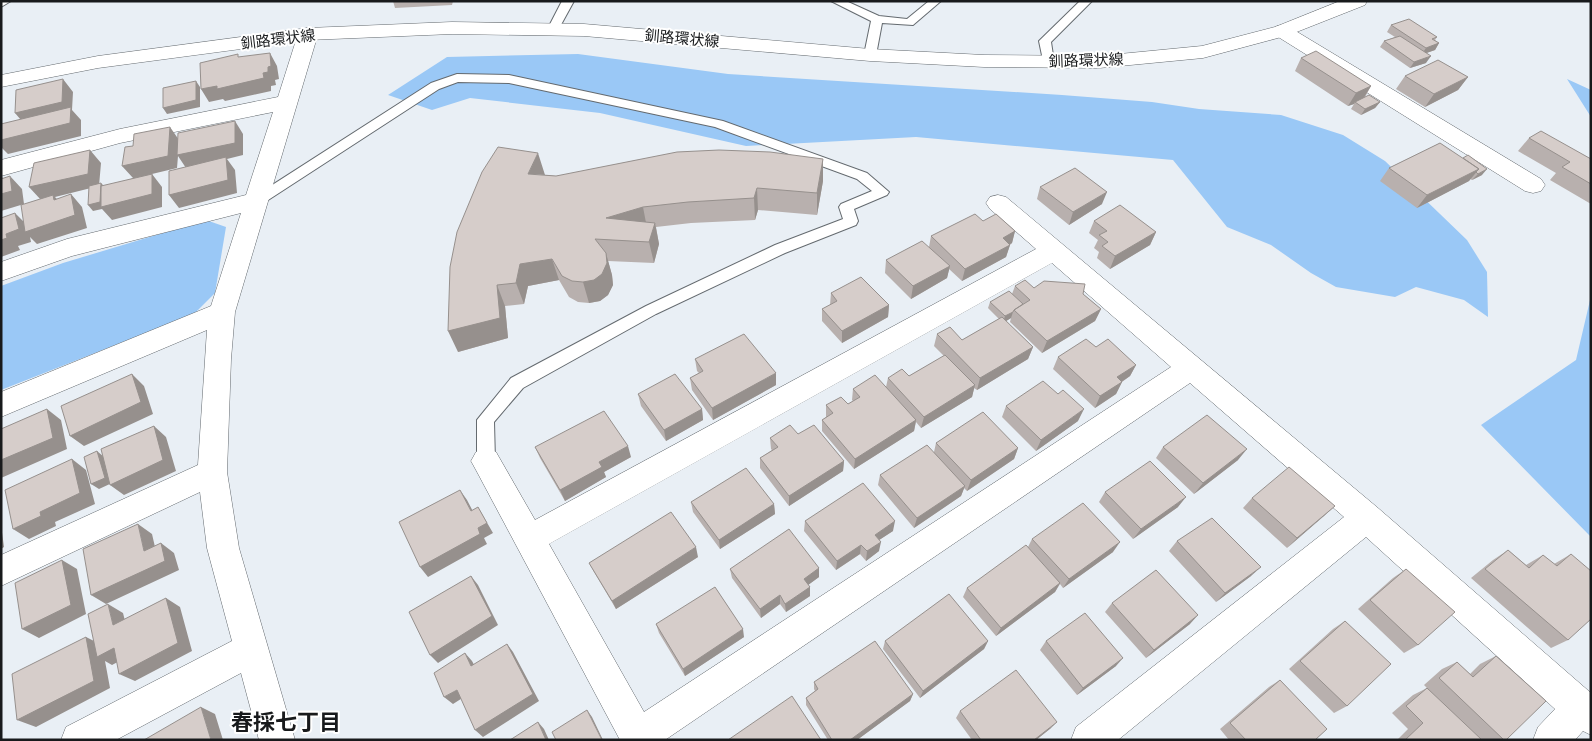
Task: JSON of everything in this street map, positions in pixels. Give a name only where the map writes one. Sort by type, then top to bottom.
[{"type":"street","name":"釧路環状線","points":[[1,81],[98,62],[308,34],[452,28],[584,30],[870,54],[984,61],[1099,62],[1203,52],[1282,31],[1350,3]]},
{"type":"street","points":[[1282,31],[1533,185]]},
{"type":"street","points":[[277,740],[223,548],[212,472],[217,359],[222,312],[308,34]]},
{"type":"street","points":[[1,168],[120,136],[288,102]]},
{"type":"street","points":[[1,272],[66,248],[257,201]]},
{"type":"street","points":[[998,203],[1190,369],[1367,518],[1585,713],[1551,740]]},
{"type":"street","points":[[529,539],[1053,251]]},
{"type":"street","points":[[1,405],[222,312]]},
{"type":"street","points":[[486,461],[639,738],[1190,369]]},
{"type":"street","points":[[1,571],[212,472]]},
{"type":"street","points":[[1089,740],[1367,518]]},
{"type":"street","points":[[79,740],[251,650]]},
{"type":"lane","points":[[1,4],[6,1]]},
{"type":"lane","points":[[836,1],[877,19],[909,23],[936,1]]},
{"type":"lane","points":[[1048,62],[1045,41],[1087,1]]},
{"type":"lane","points":[[553,30],[566,2]]},
{"type":"lane","points":[[870,54],[877,19]]},
{"type":"lane","points":[[257,201],[435,86],[457,78],[509,80],[718,124],[862,176],[882,192],[846,207],[851,221],[780,249],[651,310],[517,383],[485,420],[486,461]]},
{"type":"shaded area","points":[[578,54],[728,74],[1062,95],[1281,115],[1343,135],[1385,161],[1467,240],[1487,272],[1488,317],[1464,300],[1416,287],[1395,297],[1336,287],[1311,273],[1271,245],[1227,227],[1173,160],[916,137],[746,146],[600,113],[470,98],[432,110],[388,95],[447,57]]},
{"type":"shaded area","points":[[1567,79],[1591,90],[1591,117]]},
{"type":"shaded area","points":[[206,220],[226,227],[215,293],[194,314],[1,390],[1,286],[63,263]]},
{"type":"shaded area","points":[[1591,296],[1591,537],[1481,425],[1576,360]]},
{"type":"building","points":[[1409,19],[1437,37],[1432,39],[1439,43],[1426,48],[1391,25]]},
{"type":"building","points":[[1400,36],[1431,56],[1414,62],[1384,41]]},
{"type":"building","points":[[1316,51],[1371,86],[1356,93],[1301,58]]},
{"type":"building","points":[[270,53],[271,66],[268,67],[268,72],[263,73],[264,78],[217,89],[217,86],[201,89],[200,63],[238,54],[238,57]]},
{"type":"building","points":[[1438,60],[1468,77],[1434,94],[1405,76]]},
{"type":"building","points":[[63,79],[62,102],[15,113],[16,90]]},
{"type":"building","points":[[196,81],[196,100],[163,108],[163,88]]},
{"type":"building","points":[[1369,95],[1380,102],[1365,109],[1355,102]]},
{"type":"building","points":[[71,107],[70,123],[1,140],[1,124]]},
{"type":"building","points":[[235,121],[235,143],[177,155],[178,133]]},
{"type":"building","points":[[170,127],[168,156],[122,166],[125,147],[133,146],[134,134]]},
{"type":"building","points":[[1541,131],[1591,159],[1591,184],[1562,167],[1570,162],[1529,138]]},
{"type":"building","points":[[1440,143],[1479,169],[1427,195],[1389,168]]},
{"type":"building","points":[[498,147],[538,153],[528,174],[556,176],[677,152],[719,150],[770,152],[823,159],[817,193],[757,188],[754,198],[643,207],[606,218],[655,223],[649,242],[595,239],[606,253],[607,263],[602,274],[594,280],[572,281],[562,276],[552,259],[520,264],[516,283],[497,285],[500,318],[448,331],[450,267],[457,232],[482,172]]},
{"type":"building","points":[[90,150],[88,174],[29,187],[34,163]]},
{"type":"building","points":[[1468,155],[1487,169],[1478,174],[1476,172],[1479,169],[1463,158]]},
{"type":"building","points":[[226,157],[228,180],[169,195],[169,171]]},
{"type":"building","points":[[1075,168],[1107,192],[1073,212],[1040,187]]},
{"type":"building","points":[[152,174],[152,194],[101,207],[101,186]]},
{"type":"building","points":[[10,176],[12,191],[1,194],[1,179]]},
{"type":"building","points":[[101,183],[100,202],[88,205],[89,186]]},
{"type":"building","points":[[71,194],[75,215],[25,232],[21,205],[53,195],[54,200]]},
{"type":"building","points":[[1120,205],[1156,232],[1115,256],[1102,246],[1108,242],[1099,235],[1107,231],[1094,221]]},
{"type":"building","points":[[15,213],[19,229],[6,234],[7,238],[1,240],[1,218]]},
{"type":"building","points":[[975,214],[983,221],[996,214],[1015,231],[1003,238],[1010,245],[965,269],[931,236]]},
{"type":"building","points":[[922,241],[950,266],[913,286],[886,260]]},
{"type":"building","points":[[861,277],[889,305],[842,331],[822,309],[837,301],[831,293]]},
{"type":"building","points":[[1025,280],[1034,288],[1044,281],[1085,284],[1083,294],[1101,309],[1047,341],[1014,310],[1030,300],[1015,286]]},
{"type":"building","points":[[1009,291],[1023,304],[1005,316],[990,302]]},
{"type":"building","points":[[1002,317],[1033,347],[980,378],[937,334],[950,327],[962,340]]},
{"type":"building","points":[[744,334],[776,373],[712,408],[690,378],[703,371],[695,359]]},
{"type":"building","points":[[1086,339],[1096,347],[1108,339],[1136,365],[1117,377],[1122,382],[1100,396],[1058,357]]},
{"type":"building","points":[[945,355],[975,385],[924,417],[888,378],[902,369],[909,376]]},
{"type":"building","points":[[132,374],[141,402],[70,436],[61,406]]},
{"type":"building","points":[[675,374],[702,409],[664,430],[638,394]]},
{"type":"building","points":[[875,375],[916,420],[855,459],[822,420],[833,413],[826,405],[841,397],[848,404],[860,397],[853,389]]},
{"type":"building","points":[[1043,381],[1058,394],[1063,390],[1084,409],[1041,440],[1006,406]]},
{"type":"building","points":[[47,409],[53,438],[1,460],[1,429]]},
{"type":"building","points":[[604,411],[628,446],[599,462],[602,467],[560,490],[535,447]]},
{"type":"building","points":[[983,412],[1018,448],[971,480],[936,443]]},
{"type":"building","points":[[1207,415],[1247,449],[1203,483],[1163,447]]},
{"type":"building","points":[[790,425],[798,434],[814,425],[844,461],[789,496],[760,458],[778,447],[770,438]]},
{"type":"building","points":[[154,426],[163,460],[110,485],[101,449]]},
{"type":"building","points":[[927,445],[965,486],[917,518],[880,475]]},
{"type":"building","points":[[97,451],[105,478],[91,484],[84,457]]},
{"type":"building","points":[[72,459],[80,493],[40,512],[41,516],[13,529],[5,490]]},
{"type":"building","points":[[1150,461],[1186,497],[1141,529],[1105,492]]},
{"type":"building","points":[[1289,467],[1335,506],[1297,538],[1252,498]]},
{"type":"building","points":[[746,468],[774,504],[719,540],[691,502]]},
{"type":"building","points":[[863,483],[895,521],[875,535],[881,542],[867,551],[861,545],[837,561],[805,521]]},
{"type":"building","points":[[460,490],[471,511],[478,507],[487,523],[478,528],[480,534],[420,567],[399,522]]},
{"type":"building","points":[[1083,503],[1120,542],[1069,579],[1032,539]]},
{"type":"building","points":[[671,512],[696,547],[612,601],[589,563]]},
{"type":"building","points":[[1212,518],[1261,567],[1225,593],[1177,541]]},
{"type":"building","points":[[138,524],[144,551],[161,543],[165,561],[91,595],[83,549]]},
{"type":"building","points":[[789,529],[819,568],[804,579],[810,587],[785,604],[780,595],[760,609],[730,569]]},
{"type":"building","points":[[1026,545],[1060,583],[1001,628],[967,588]]},
{"type":"building","points":[[1508,550],[1529,568],[1543,555],[1557,566],[1571,554],[1591,571],[1591,619],[1568,640],[1485,569]]},
{"type":"building","points":[[62,560],[71,605],[22,629],[15,583]]},
{"type":"building","points":[[1406,569],[1455,612],[1418,645],[1370,600]]},
{"type":"building","points":[[1156,570],[1198,615],[1154,650],[1112,603]]},
{"type":"building","points":[[471,576],[492,616],[430,655],[409,612]]},
{"type":"building","points":[[715,587],[743,629],[683,669],[656,624]]},
{"type":"building","points":[[949,594],[988,641],[923,691],[885,641]]},
{"type":"building","points":[[166,598],[178,643],[119,674],[114,648],[97,657],[88,614],[108,604],[113,625]]},
{"type":"building","points":[[1085,613],[1123,658],[1083,688],[1046,641]]},
{"type":"building","points":[[1345,621],[1391,664],[1347,706],[1300,661]]},
{"type":"building","points":[[86,637],[94,681],[17,720],[12,674]]},
{"type":"building","points":[[875,641],[913,694],[850,740],[832,740],[806,698],[818,689],[814,682]]},
{"type":"building","points":[[507,644],[533,694],[475,730],[457,690],[444,697],[434,673],[465,653],[471,666]]},
{"type":"building","points":[[1496,656],[1546,701],[1506,740],[1439,678],[1457,662],[1473,677]]},
{"type":"building","points":[[1016,670],[1057,722],[1034,740],[981,740],[960,711]]},
{"type":"building","points":[[1280,680],[1327,729],[1315,740],[1246,740],[1230,723]]},
{"type":"building","points":[[1427,688],[1482,740],[1405,740],[1423,723],[1406,706]]},
{"type":"building","points":[[792,696],[821,740],[728,740]]},
{"type":"building","points":[[201,707],[211,740],[144,740]]},
{"type":"building","points":[[587,710],[602,740],[556,740],[552,732]]},
{"type":"building","points":[[538,722],[546,740],[510,740]]},
{"type":"district","name":"春採七丁目","points":[[286,722]]}]
